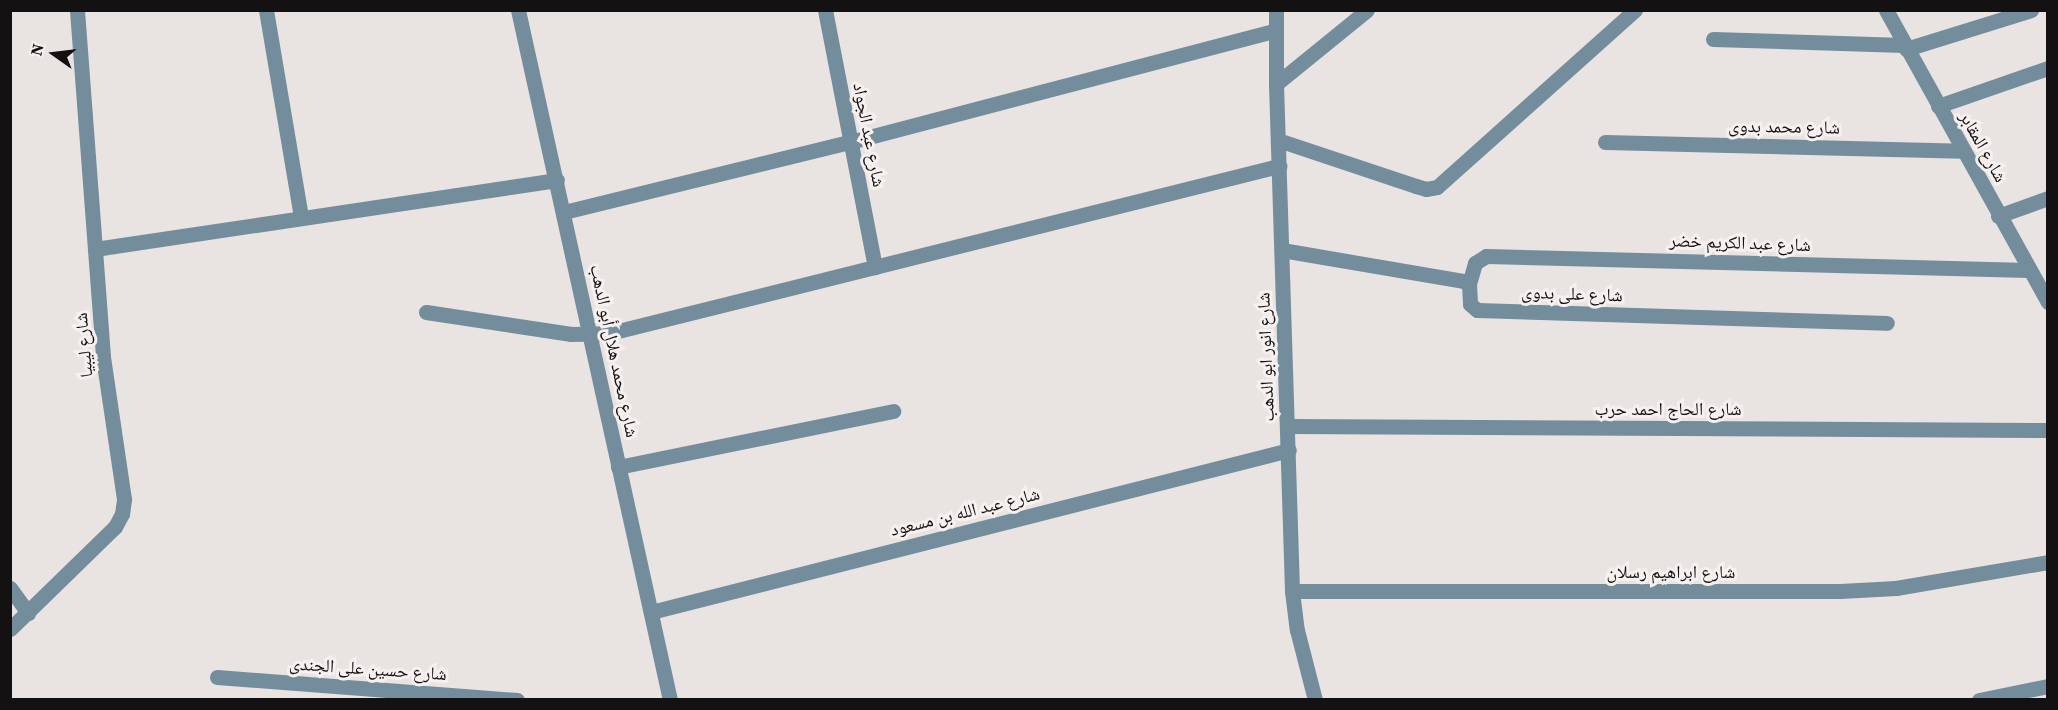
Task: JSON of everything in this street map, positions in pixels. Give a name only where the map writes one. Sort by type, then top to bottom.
[{"type":"street","name":"شارع ليبيا","points":[[10,629],[115,526],[124,499],[103,356],[77,10]]},
{"type":"street","points":[[266,10],[301,217]]},
{"type":"street","name":"شارع محمد هلال أبو الدهب","points":[[518,10],[670,699]]},
{"type":"street","name":"شارع عبد الجواد","points":[[825,10],[875,267]]},
{"type":"street","name":"شارع انور ابو الدهب","points":[[1276,10],[1276,84],[1292,591],[1299,640],[1315,699]]},
{"type":"street","points":[[1276,84],[1367,10]]},
{"type":"street","points":[[1278,140],[1426,189],[1437,187],[1635,10]]},
{"type":"street","name":"شارع المقابر","points":[[1886,10],[2028,270],[2045,294]]},
{"type":"street","points":[[1713,39],[1905,47],[2031,10]]},
{"type":"street","points":[[564,212],[850,142],[1276,30]]},
{"type":"street","points":[[1938,106],[2048,68]]},
{"type":"street","name":"شارع محمد بدوى","points":[[1605,142],[1962,151]]},
{"type":"street","points":[[426,312],[551,332],[590,334],[617,331],[1279,166]]},
{"type":"street","points":[[95,249],[557,180]]},
{"type":"street","points":[[1998,216],[2048,198]]},
{"type":"street","points":[[1282,250],[1464,281],[1469,284]]},
{"type":"street","name":"شارع عبد الكريم خضر","points":[[1469,284],[1474,263],[1486,256],[2028,270]]},
{"type":"street","name":"شارع على بدوى","points":[[1469,284],[1470,304],[1480,311],[1887,323]]},
{"type":"street","points":[[618,467],[893,411]]},
{"type":"street","name":"شارع الحاج احمد حرب","points":[[1288,426],[2048,430]]},
{"type":"street","name":"شارع عبد الله بن مسعود","points":[[651,612],[1289,450]]},
{"type":"street","name":"شارع ابراهيم رسلان","points":[[1292,591],[1840,591],[1896,588],[2048,562]]},
{"type":"street","points":[[10,588],[28,613]]},
{"type":"street","name":"شارع حسين على الجندى","points":[[217,677],[517,699]]},
{"type":"street","points":[[1979,699],[2048,686]]}]
